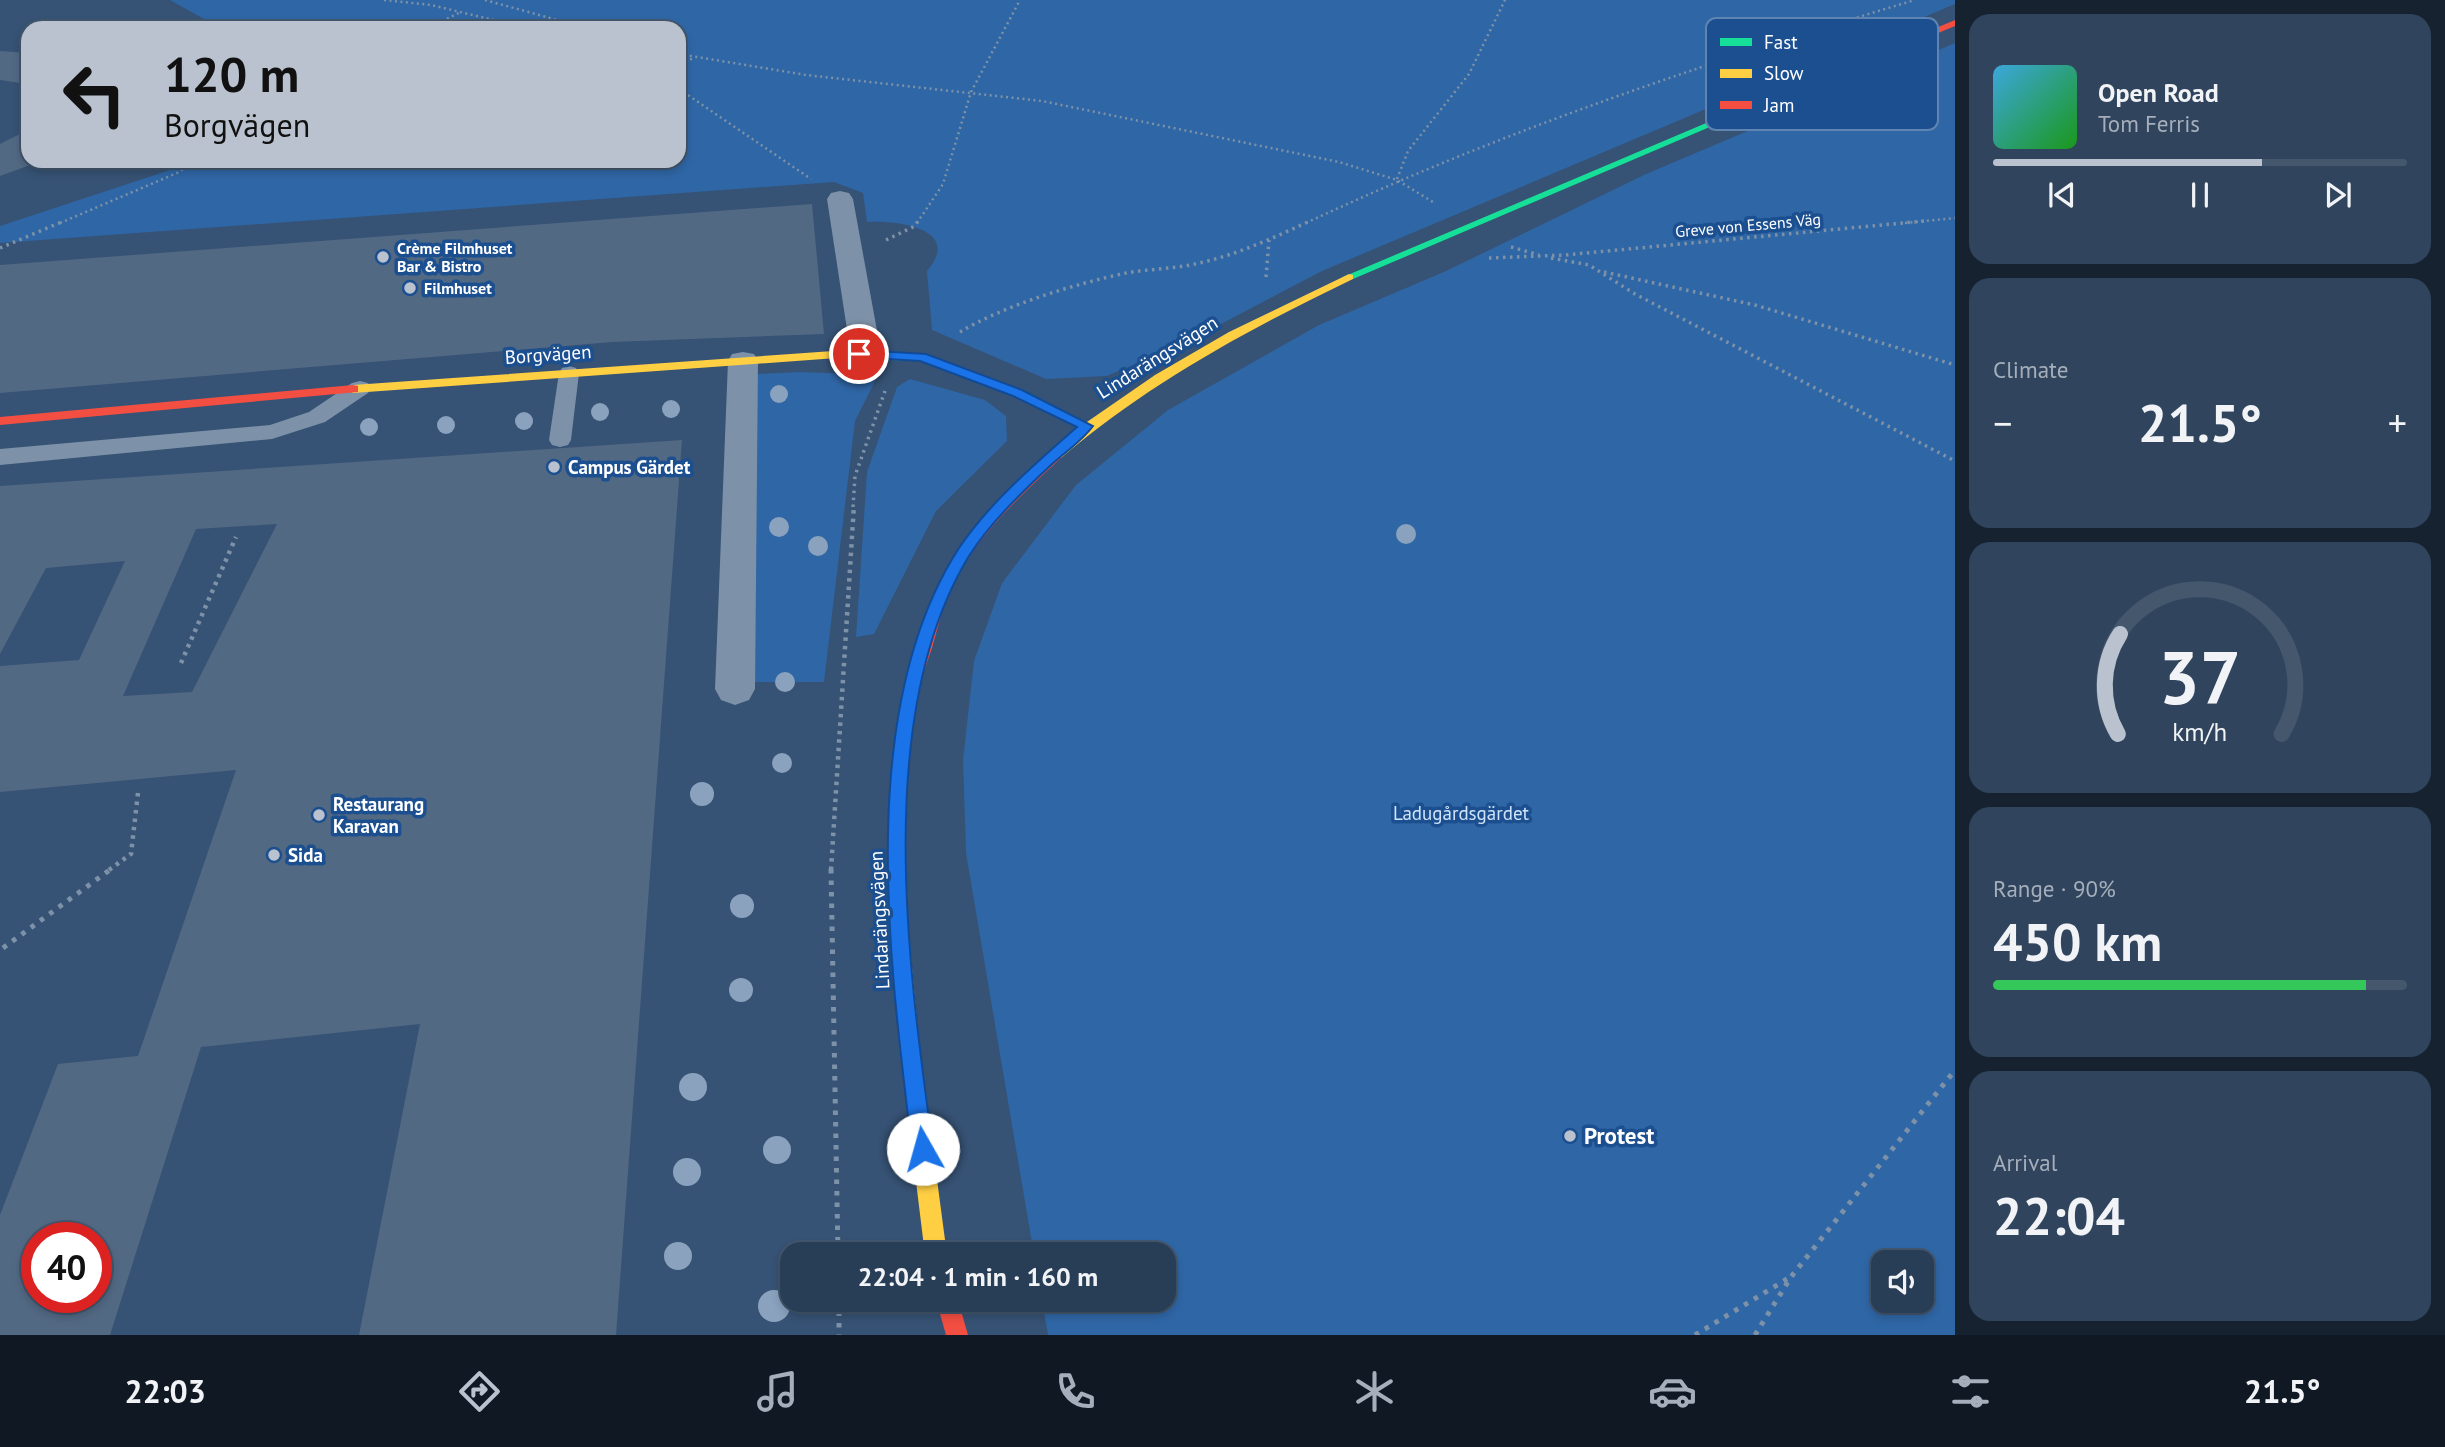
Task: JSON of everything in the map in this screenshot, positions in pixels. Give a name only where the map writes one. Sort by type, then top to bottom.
[{"type":"street","name":"Lindarängsvägen","points":[[1938,30],[1955,23]]},
{"type":"street","name":"Lindarängsvägen","points":[[934,1242],[906,1017],[896,837],[907,704],[937,600],[965,551],[998,510],[1043,464],[1087,426],[1228,337],[1291,304],[1706,127]]},
{"type":"street","points":[[840,199],[863,336],[859,354]]},
{"type":"street","name":"Borgvägen","points":[[0,421],[360,388],[859,354],[922,357],[1018,393],[1087,426]]},
{"type":"street","points":[[734,689],[743,361]]},
{"type":"street","points":[[950,1312],[957,1335]]},
{"type":"lane","points":[[559,440],[569,373]]},
{"type":"lane","points":[[0,457],[272,432],[317,417],[360,388]]},
{"type":"path","points":[[384,0],[431,5],[499,21]]},
{"type":"path","points":[[431,5],[441,0]]},
{"type":"path","points":[[485,0],[561,21]]},
{"type":"path","points":[[915,226],[943,184],[971,92],[1020,0]]},
{"type":"path","points":[[1397,180],[1408,151],[1469,75],[1505,0]]},
{"type":"path","points":[[1854,18],[1915,0]]},
{"type":"path","points":[[398,6],[405,2]]},
{"type":"path","points":[[442,21],[462,12]]},
{"type":"path","points":[[686,56],[806,75],[1042,102],[1197,132],[1339,162],[1397,180],[1440,206]]},
{"type":"path","points":[[686,59],[697,58]]},
{"type":"path","points":[[1397,180],[1600,100],[1706,65]]},
{"type":"path","points":[[686,94],[840,199]]},
{"type":"path","points":[[0,248],[184,168]]},
{"type":"path","name":"Greve von Essens Väg","points":[[1544,257],[1955,218]]},
{"type":"path","points":[[1266,287],[1269,240]]},
{"type":"path","points":[[1509,246],[1544,257],[1589,264],[1635,294],[1955,461]]},
{"type":"path","points":[[1599,271],[1755,305],[1955,365]]},
{"type":"path","points":[[181,663],[236,537]]},
{"type":"path","points":[[838,1242],[831,862],[844,692]]},
{"type":"path","points":[[1,951],[131,854],[138,793]]},
{"type":"path","points":[[1755,1335],[1791,1277],[1955,1070]]},
{"type":"path","points":[[1695,1335],[1791,1277]]},
{"type":"path","points":[[839,1312],[839,1335]]},
{"type":"green space","points":[[170,0],[1955,0],[1955,4],[1922,18],[1706,18],[1706,109],[1322,271],[1181,345],[1107,376],[1046,379],[932,330],[927,271],[936,256],[937,245],[932,236],[908,225],[867,222],[863,193],[834,182],[0,243],[0,226],[174,168],[686,168],[686,21],[207,21]]},
{"type":"green space","name":"Ladugårdsgärdet","points":[[1955,43],[1955,1335],[1048,1335],[1044,1312],[1176,1312],[1176,1242],[1032,1242],[966,853],[963,760],[974,661],[1002,583],[1076,485],[1168,410],[1319,325],[1446,271],[1646,174],[1750,130],[1938,130],[1938,50]]},
{"type":"green space","points":[[800,372],[878,375],[855,421],[824,682],[753,682],[756,374]]},
{"type":"green space","points":[[910,379],[985,400],[1006,416],[1007,441],[936,511],[874,634],[856,637],[867,472],[897,387]]},
{"type":"building","points":[[0,51],[21,52],[21,83],[0,80]]},
{"type":"building","points":[[21,134],[22,168],[0,176],[0,144]]},
{"type":"building","name":"Filmhuset","points":[[812,204],[824,334],[612,342],[0,393],[0,265]]},
{"type":"building","points":[[682,440],[616,1335],[359,1335],[420,1024],[201,1047],[110,1335],[0,1335],[0,1215],[58,1064],[138,1056],[236,770],[0,792],[0,666],[79,660],[125,561],[46,568],[0,654],[0,486]],"holes":[[[277,524],[192,692],[123,696],[196,529]]]},
{"type":"traffic: fast","points":[[1349,277],[1706,126]]},
{"type":"traffic: fast","points":[[833,355],[922,357],[1018,393],[1087,426]]},
{"type":"traffic: slow","points":[[1056,455],[1089,427],[1159,378],[1233,335],[1349,277]]},
{"type":"traffic: slow","points":[[353,389],[833,355]]},
{"type":"traffic: slow","points":[[901,947],[910,1051],[934,1242]]},
{"type":"traffic: jam","points":[[1938,30],[1955,23]]},
{"type":"traffic: jam","points":[[0,421],[353,389]]},
{"type":"traffic: jam","points":[[901,947],[897,854],[900,760],[910,692],[933,617],[948,578],[976,537],[1014,495],[1056,455]]},
{"type":"traffic: jam","points":[[950,1312],[957,1335]]},
{"type":"place","name":"Crème Filmhuset Bar & Bistro","points":[[383,257]]},
{"type":"place","name":"Filmhuset","points":[[410,288]]},
{"type":"place","name":"Campus Gärdet","points":[[554,467]]},
{"type":"place","name":"Restaurang Karavan","points":[[319,815]]},
{"type":"place","name":"Sida","points":[[274,855]]},
{"type":"place","name":"Protest","points":[[1570,1136]]},
{"type":"route","points":[[859,354],[922,357],[1018,393],[1087,426],[1043,464],[998,510],[965,551],[937,600],[907,704],[896,837],[906,1017],[923,1149]]}]
